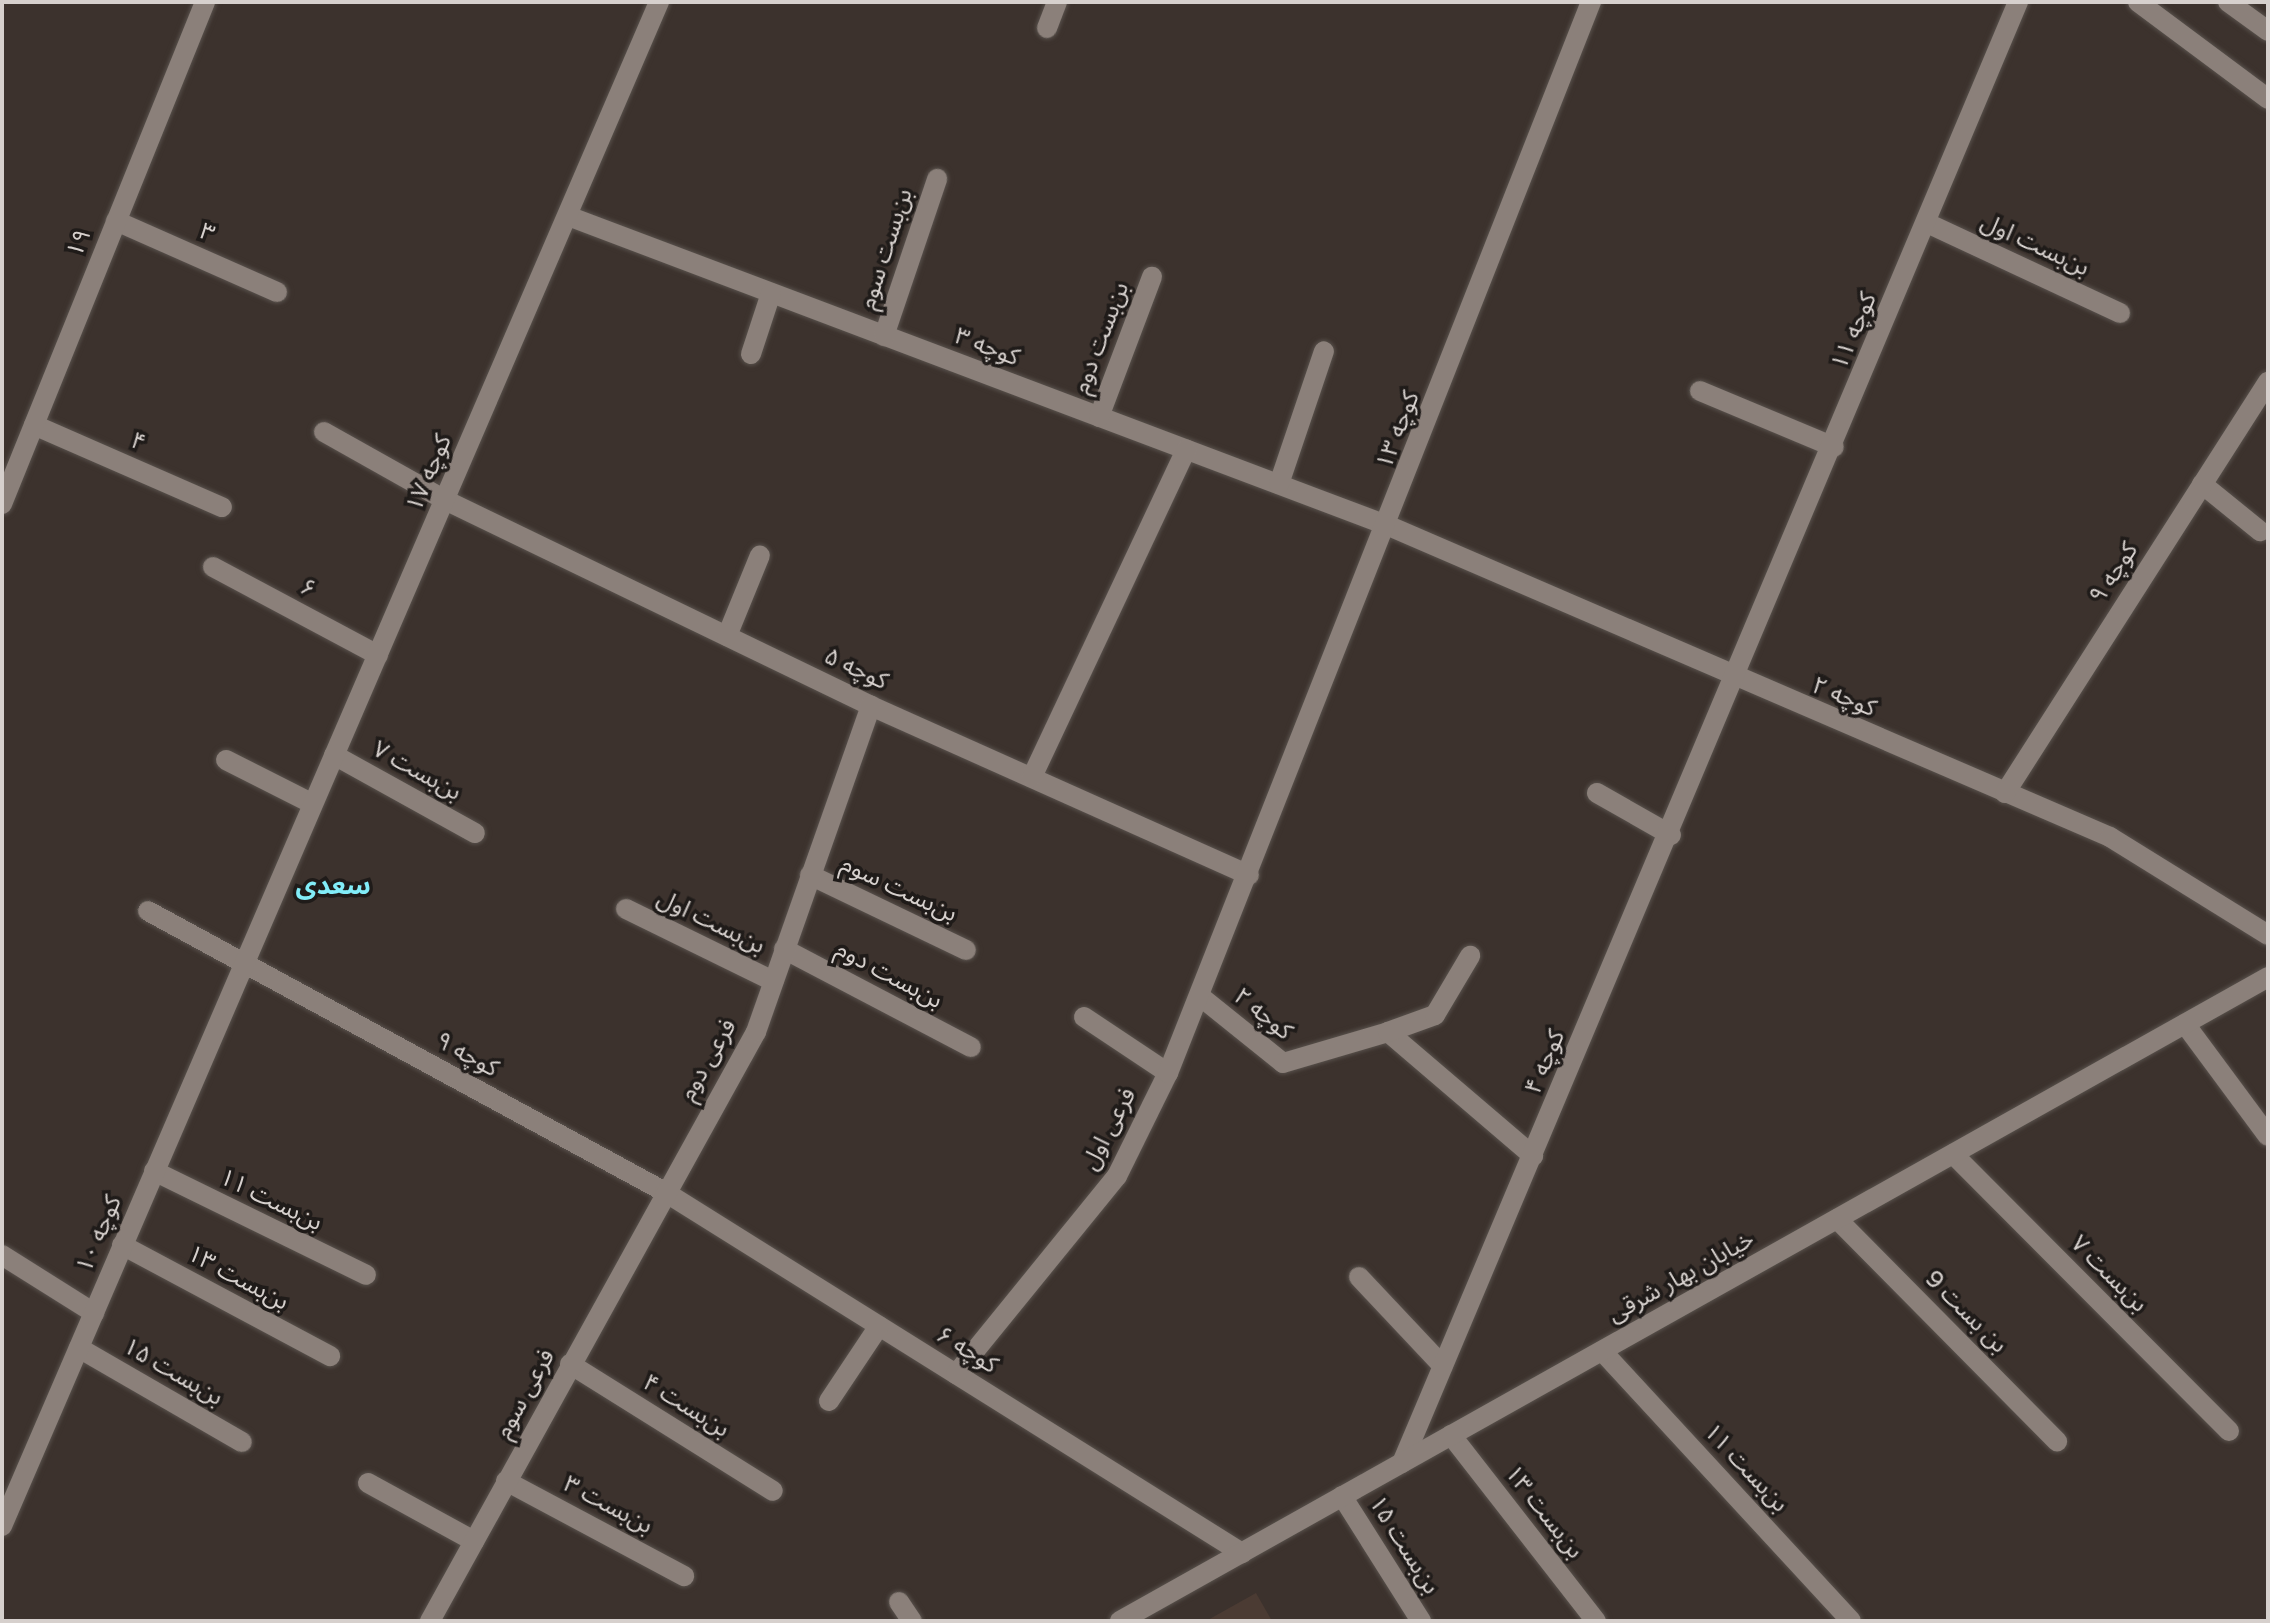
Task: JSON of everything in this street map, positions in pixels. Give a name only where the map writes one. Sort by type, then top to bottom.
[{"type":"street","name":"۱۹","points":[[2,504],[205,2]]},
{"type":"street","name":"کوچه ۱۷","points":[[245,964],[659,2]]},
{"type":"street","points":[[1047,28],[1057,2]]},
{"type":"street","name":"کوچه ۱۳","points":[[1249,875],[1389,526],[1591,2]]},
{"type":"street","name":"کوچه ۱۱","points":[[1737,680],[2018,2]]},
{"type":"street","points":[[2138,2],[2268,99]]},
{"type":"street","points":[[2237,5],[2268,31]]},
{"type":"street","name":"بن‌بست سوم","points":[[884,336],[937,179]]},
{"type":"street","name":"کوچه ۳","points":[[568,216],[1389,526]]},
{"type":"street","name":"۳","points":[[116,221],[277,292]]},
{"type":"street","name":"بن‌بست اول","points":[[1927,223],[2120,313]]},
{"type":"street","name":"بن‌بست دوم","points":[[1099,417],[1152,277]]},
{"type":"street","points":[[751,354],[771,293]]},
{"type":"street","points":[[1279,484],[1324,351]]},
{"type":"street","name":"کوچه ۹","points":[[2005,793],[2268,382]]},
{"type":"street","points":[[1700,391],[1834,447]]},
{"type":"street","name":"۴","points":[[34,425],[222,507]]},
{"type":"street","points":[[324,432],[445,500]]},
{"type":"street","points":[[1032,777],[1186,449]]},
{"type":"street","points":[[2202,484],[2260,531]]},
{"type":"street","name":"کوچه ۵","points":[[445,500],[871,706],[1249,875]]},
{"type":"street","name":"کوچه ۲","points":[[1389,526],[1737,680],[2110,837],[2268,935]]},
{"type":"street","points":[[727,636],[760,555]]},
{"type":"street","name":"۶","points":[[213,567],[378,655]]},
{"type":"street","name":"کوچه ۴","points":[[1402,1463],[1737,680]]},
{"type":"street","points":[[784,949],[871,706]]},
{"type":"street","name":"بن‌بست ۷","points":[[334,755],[475,833]]},
{"type":"street","points":[[226,760],[313,804]]},
{"type":"street","points":[[1597,793],[1671,835]]},
{"type":"street","name":"بن‌بست سوم","points":[[810,875],[966,950]]},
{"type":"street","name":"فرعی اول","points":[[956,1374],[1117,1176],[1168,1073],[1249,875]]},
{"type":"street","name":"بن‌بست اول","points":[[626,909],[773,981]]},
{"type":"street","name":"کوچه ۹","points":[[148,911],[665,1192]]},
{"type":"street","name":"بن‌بست دوم","points":[[784,949],[971,1047]]},
{"type":"street","name":"فرعی دوم","points":[[665,1192],[756,1032],[784,949]]},
{"type":"street","points":[[1470,956],[1435,1015],[1388,1032],[1533,1156]]},
{"type":"street","name":"کوچه ۱۰","points":[[2,1526],[245,964]]},
{"type":"street","name":"خیابان بهار شرقی","points":[[1120,1621],[2268,977]]},
{"type":"street","name":"کوچه ۲","points":[[1201,997],[1283,1063],[1388,1032]]},
{"type":"street","points":[[1084,1017],[1168,1073]]},
{"type":"street","points":[[2185,1024],[2268,1136]]},
{"type":"street","name":"بن‌بست ۷","points":[[1953,1154],[2229,1431]]},
{"type":"street","name":"بن‌بست ۱۱","points":[[154,1171],[366,1275]]},
{"type":"street","name":"کوچه ۶","points":[[665,1192],[1242,1553]]},
{"type":"street","name":"فرعی سوم","points":[[430,1621],[665,1192]]},
{"type":"street","name":"بن بست 9","points":[[1837,1219],[2057,1441]]},
{"type":"street","name":"بن‌بست ۱۳","points":[[122,1245],[330,1356]]},
{"type":"street","points":[[2,1255],[94,1313]]},
{"type":"street","points":[[1359,1277],[1443,1366]]},
{"type":"street","points":[[829,1401],[879,1326]]},
{"type":"street","name":"بن‌بست ۱۵","points":[[79,1348],[242,1442]]},
{"type":"street","name":"بن‌بست ۱۱","points":[[1602,1351],[1851,1621]]},
{"type":"street","name":"بن‌بست ۴","points":[[570,1364],[773,1491]]},
{"type":"street","name":"بن‌بست ۱۳","points":[[1451,1435],[1596,1621]]},
{"type":"street","name":"بن‌بست ۳","points":[[506,1481],[684,1576]]},
{"type":"street","points":[[368,1483],[474,1541]]},
{"type":"street","name":"بن‌بست ۱۵","points":[[1342,1496],[1421,1621]]},
{"type":"street","points":[[899,1602],[912,1621]]},
{"type":"shaded area","points":[[1256,1593],[1272,1621],[1206,1621]]},
{"type":"district","name":"سعدی","points":[[333,886]]}]
